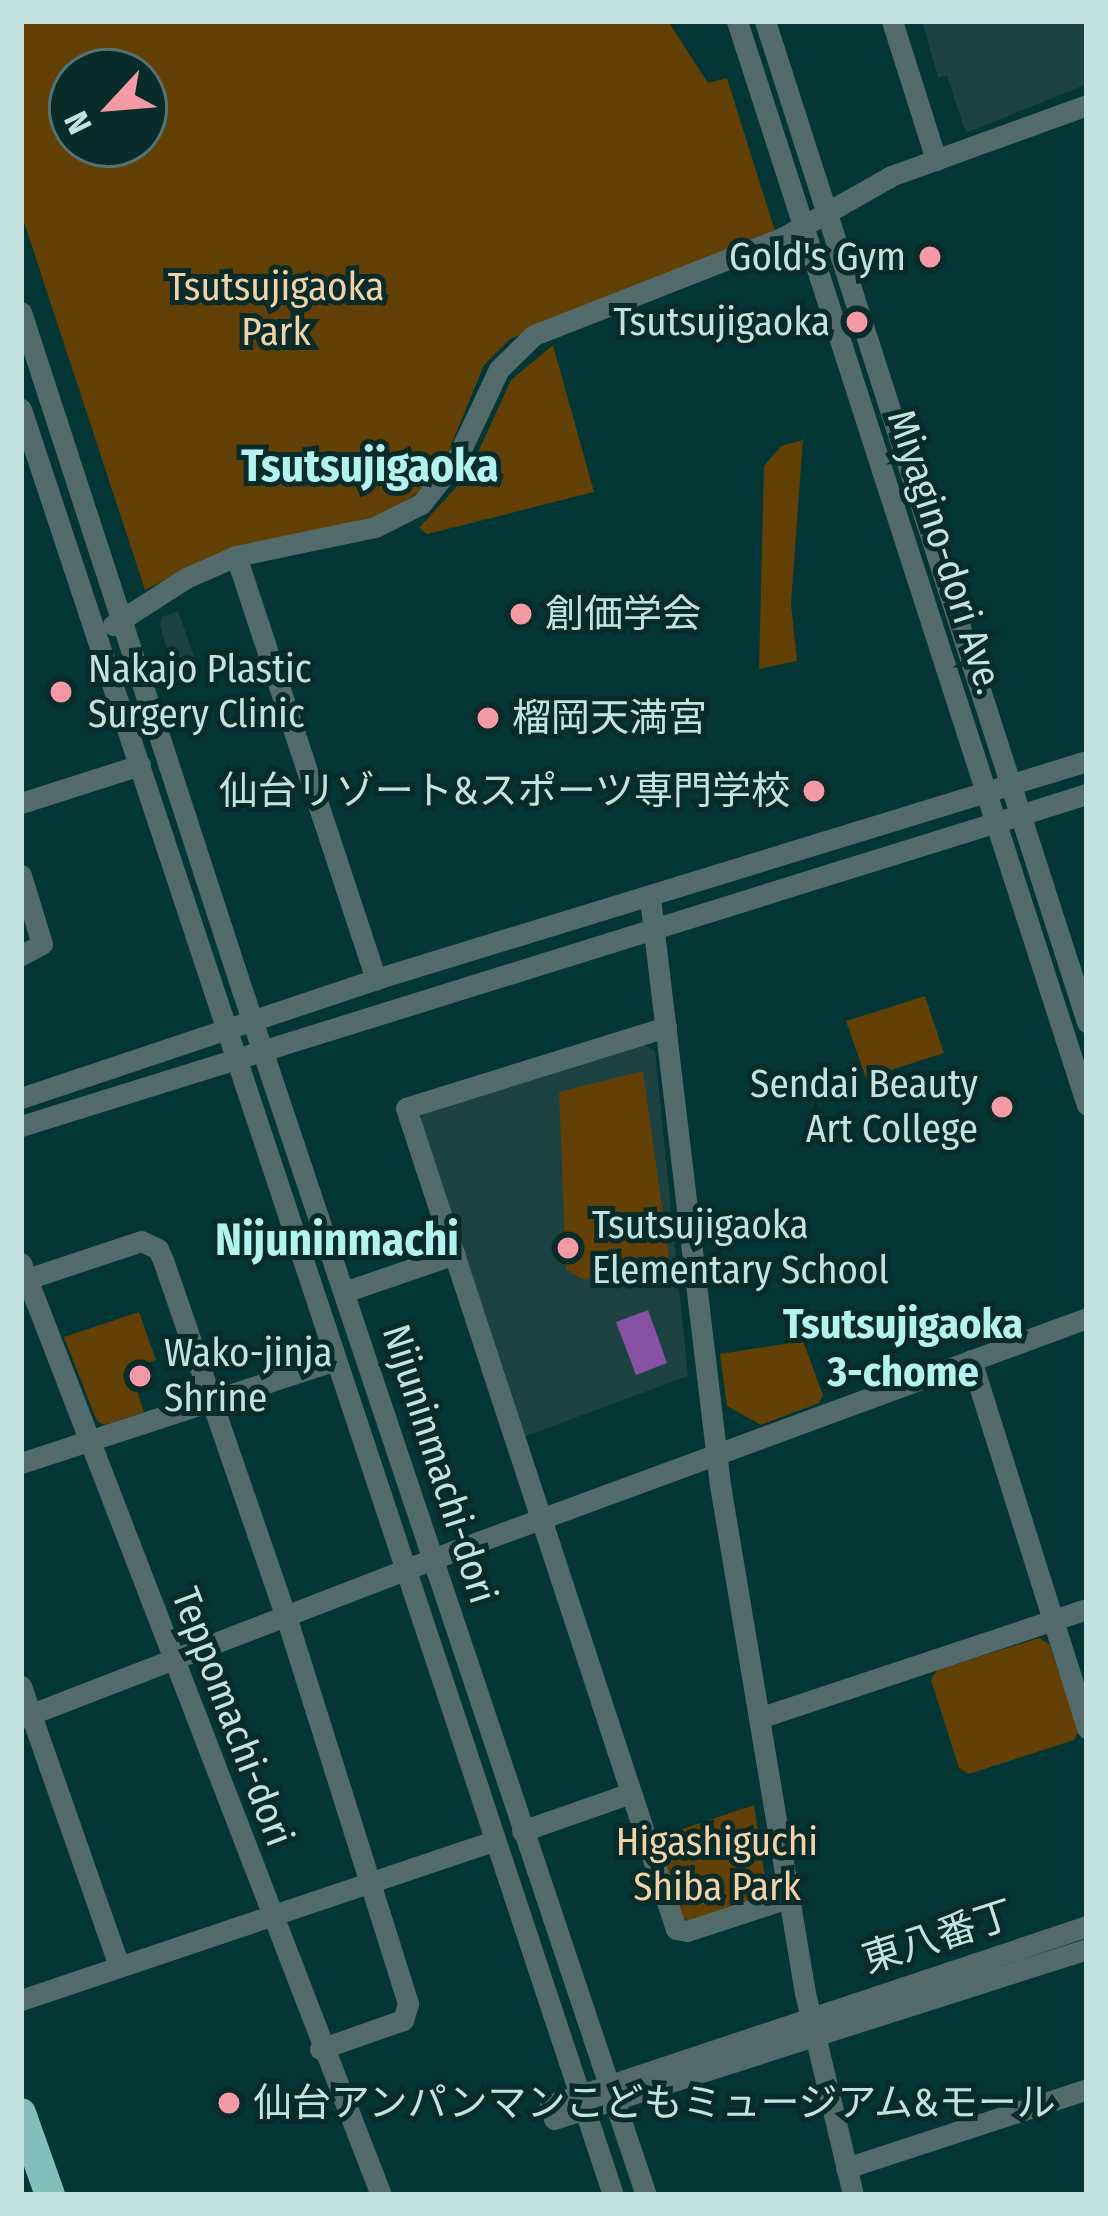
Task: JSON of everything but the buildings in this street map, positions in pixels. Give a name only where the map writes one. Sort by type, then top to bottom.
[{"type":"highway","points":[[21,2113],[50,2195]]},
{"type":"street","name":"Miyagino-dori Ave.","points":[[737,21],[1007,819],[1087,1105]]},
{"type":"street","name":"Miyagino-dori Ave.","points":[[765,21],[997,789]]},
{"type":"street","points":[[892,21],[936,160]]},
{"type":"street","points":[[98,636],[186,578],[236,556],[400,518],[439,486],[491,382],[534,335],[628,302],[804,226],[891,176],[1087,105]]},
{"type":"street","name":"Nijuninmachi-dori","points":[[21,312],[30,369],[122,618],[646,2195]]},
{"type":"street","name":"Nijuninmachi-dori","points":[[21,409],[613,2195]]},
{"type":"street","points":[[236,556],[376,980]]},
{"type":"street","points":[[21,1098],[376,980],[1087,760]]},
{"type":"street","points":[[21,803],[140,765]]},
{"type":"street","points":[[21,1126],[1087,794]]},
{"type":"street","name":"Miyagino-dori Ave.","points":[[1007,819],[1087,1022]]},
{"type":"street","points":[[21,875],[42,944],[21,955]]},
{"type":"street","points":[[650,898],[716,1456],[788,1898],[853,2195]]},
{"type":"street","points":[[666,1027],[406,1108],[676,1928],[687,1931],[788,1898]]},
{"type":"street","points":[[23,1274],[150,1242],[163,1260],[285,1616],[409,2012],[403,2020],[320,2049]]},
{"type":"street","points":[[344,1292],[455,1254]]},
{"type":"street","name":"Teppomachi-dori","points":[[23,1274],[320,2049],[381,2195]]},
{"type":"street","points":[[26,1716],[403,1570],[1087,1318]]},
{"type":"street","points":[[21,1463],[333,1360]]},
{"type":"street","points":[[971,1360],[1087,1728]]},
{"type":"street","points":[[759,1718],[1087,1610]]},
{"type":"street","points":[[21,1686],[26,1716],[119,1966]]},
{"type":"street","points":[[522,1831],[631,1793]]},
{"type":"street","points":[[21,2000],[493,1840]]},
{"type":"street","name":"東八番丁","points":[[813,2028],[1087,1926]]},
{"type":"street","name":"東八番丁","points":[[813,2028],[1087,1949]]},
{"type":"street","points":[[552,2112],[813,2028]]},
{"type":"street","points":[[846,2168],[1087,2089]]},
{"type":"shaded area","points":[[922,21],[1087,21],[1087,84],[966,133],[947,76],[938,77]]},
{"type":"shaded area","points":[[178,611],[197,665],[176,673],[160,627],[162,617]]},
{"type":"shaded area","name":"Tsutsujigaoka Elementary School","points":[[644,1044],[655,1051],[688,1376],[523,1437],[420,1120],[424,1110]]},
{"type":"shaded area","points":[[648,1310],[667,1363],[636,1375],[616,1322]]},
{"type":"green space","name":"Tsutsujigaoka Park","points":[[21,21],[668,21],[708,83],[727,78],[775,231],[510,339],[484,365],[448,453],[428,484],[403,504],[385,514],[208,558],[145,590],[21,213]]},
{"type":"green space","points":[[553,345],[594,492],[427,534],[419,528],[468,474],[511,380]]},
{"type":"green space","points":[[803,440],[791,603],[797,661],[759,669],[764,466],[781,446]]},
{"type":"green space","points":[[925,996],[944,1053],[866,1078],[846,1021]]},
{"type":"green space","points":[[643,1071],[669,1257],[630,1261],[583,1280],[566,1269],[559,1092]]},
{"type":"green space","points":[[139,1312],[156,1360],[130,1369],[144,1412],[105,1425],[97,1421],[64,1337]]},
{"type":"green space","points":[[803,1341],[823,1395],[819,1403],[761,1425],[727,1406],[720,1354]]},
{"type":"green space","points":[[1039,1638],[1049,1644],[1079,1730],[1074,1740],[969,1774],[959,1768],[931,1680],[937,1670]]},
{"type":"green space","name":"Higashiguchi Shiba Park","points":[[754,1805],[767,1890],[763,1898],[689,1921],[681,1917],[655,1838]]},
{"type":"place","name":"Gold's Gym","points":[[930,257]]},
{"type":"place","name":"Tsutsujigaoka","points":[[857,322]]},
{"type":"place","name":"創価学会","points":[[521,614]]},
{"type":"place","name":"Nakajo Plastic Surgery Clinic","points":[[61,692]]},
{"type":"place","name":"榴岡天満宮","points":[[488,718]]},
{"type":"place","name":"仙台リゾート&スポーツ専門学校","points":[[814,791]]},
{"type":"place","name":"Sendai Beauty Art College","points":[[1002,1107]]},
{"type":"place","name":"Tsutsujigaoka Elementary School","points":[[568,1248]]},
{"type":"place","name":"Wako-jinja Shrine","points":[[140,1376]]},
{"type":"place","name":"仙台アンパンマンこどもミュージアム&モール","points":[[229,2103]]},
{"type":"district","name":"Tsutsujigaoka","points":[[370,467]]},
{"type":"district","name":"Nijuninmachi","points":[[337,1241]]},
{"type":"district","name":"Tsutsujigaoka 3-chome","points":[[903,1348]]}]
